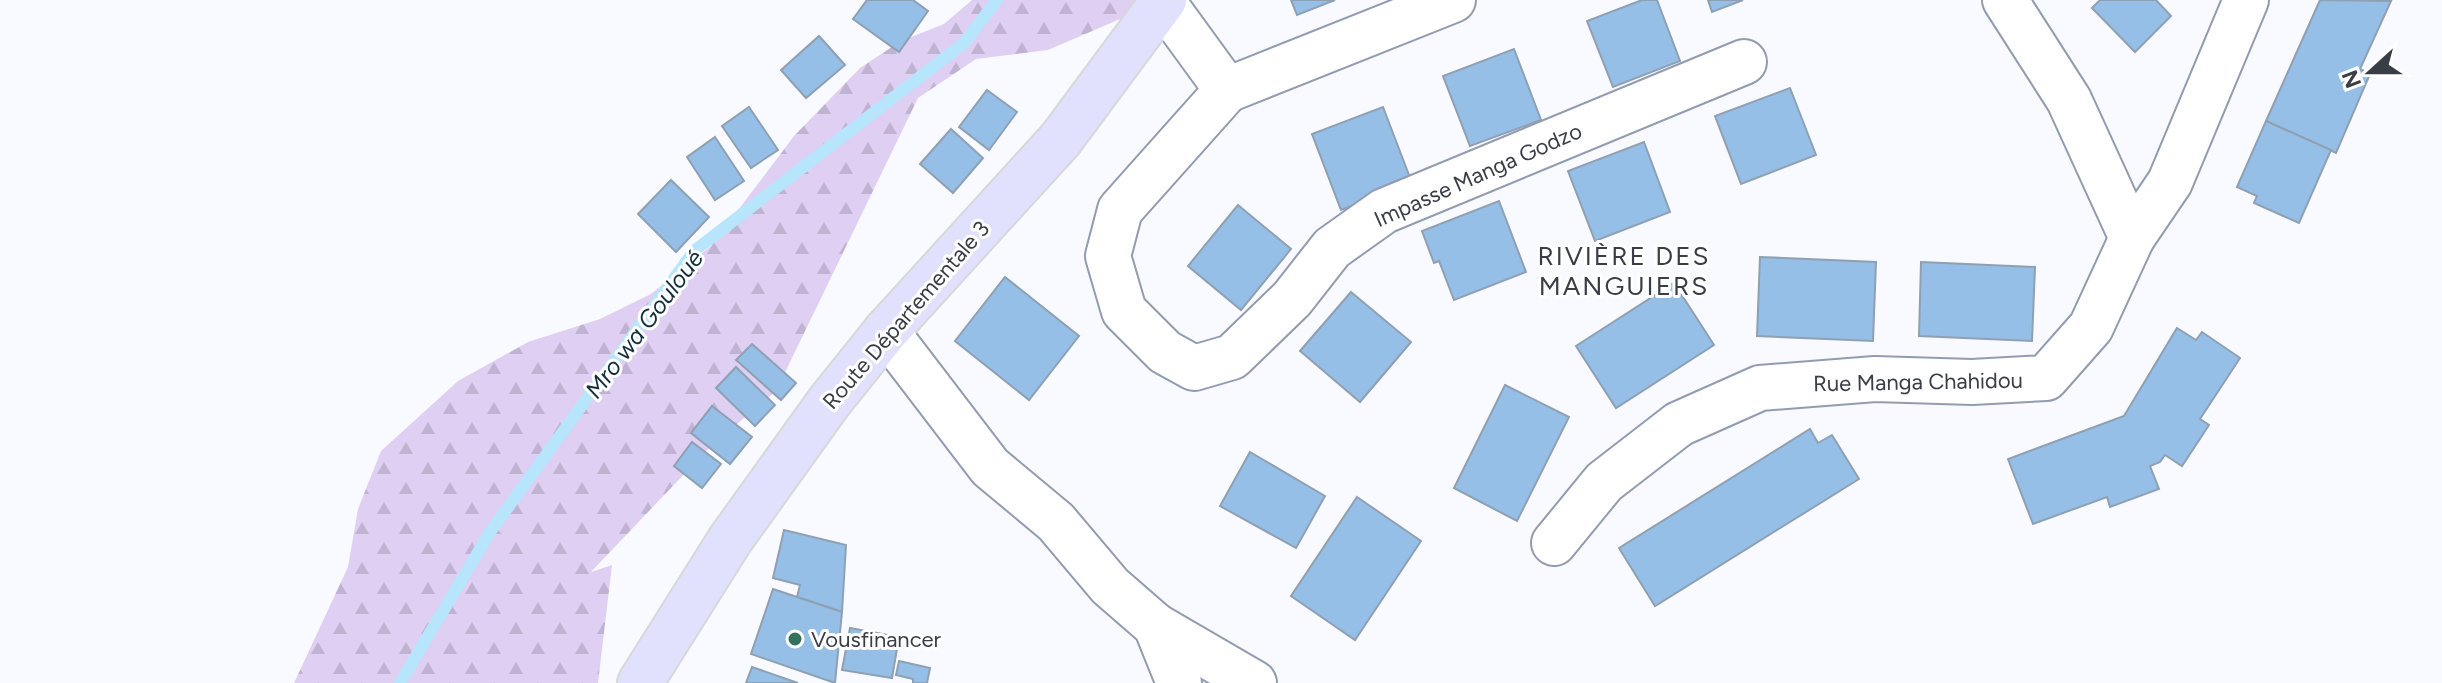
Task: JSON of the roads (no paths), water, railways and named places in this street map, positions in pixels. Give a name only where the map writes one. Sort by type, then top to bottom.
[{"type":"main road","name":"Route Départementale 3","points":[[640,683],[730,540],[829,402],[886,331],[1061,139],[1164,1]]},
{"type":"street","points":[[1164,1],[1227,90],[1453,0]]},
{"type":"street","points":[[2005,0],[2069,100],[2132,238]]},
{"type":"street","name":"Rue Manga Chahidou","points":[[1554,543],[1604,482],[1679,424],[1760,388],[1875,379],[1972,382],[2046,378],[2091,327],[2132,238],[2170,182],[2246,0]]},
{"type":"street","name":"Impasse Manga Godzo","points":[[1227,90],[1120,210],[1108,256],[1124,311],[1165,352],[1194,368],[1232,357],[1292,299],[1332,248],[1384,211],[1744,62]]},
{"type":"street","points":[[886,331],[990,467],[1056,522],[1110,586],[1156,626],[1254,683]]},
{"type":"street","points":[[1156,626],[1179,683]]},
{"type":"waterway","name":"Mro wa Gouloué","points":[[400,683],[490,532],[694,251],[964,43],[997,0]]},
{"type":"place","name":"Vousfinancer","points":[[795,639]]},
{"type":"district","name":"RIVIÈRE DES MANGUIERS","points":[[1624,271]]}]
